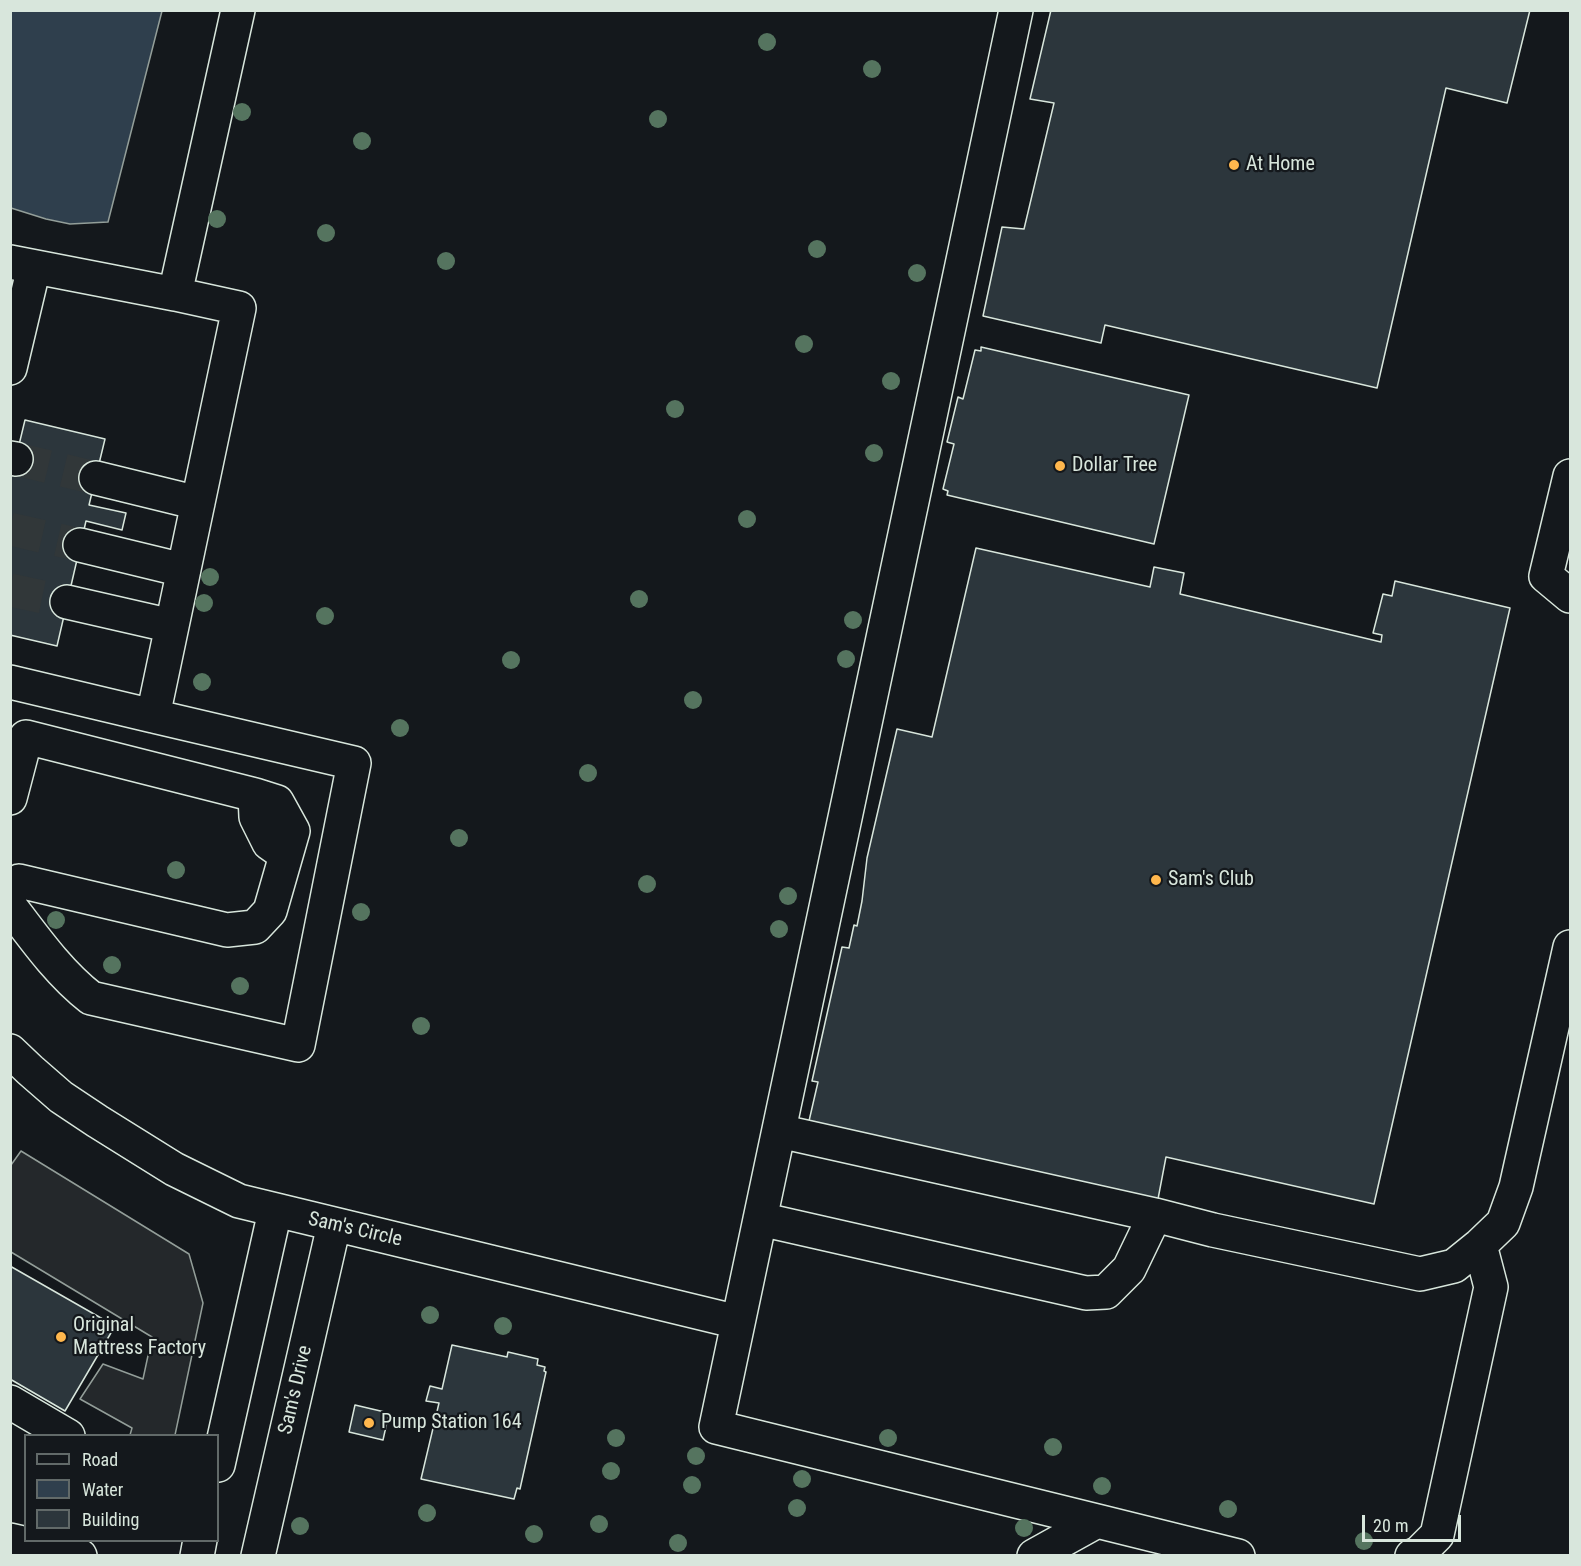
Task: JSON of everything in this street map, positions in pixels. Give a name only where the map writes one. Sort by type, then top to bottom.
[{"type":"street","points":[[175,294],[238,10]]},
{"type":"street","points":[[1016,10],[716,1427],[1238,1556]]},
{"type":"street","points":[[10,368],[22,264],[239,309],[153,716]]},
{"type":"street","points":[[1570,476],[1546,576],[1570,596]]},
{"type":"street","points":[[96,478],[198,503]]},
{"type":"street","points":[[80,545],[183,570]]},
{"type":"street","points":[[67,602],[172,627]]},
{"type":"street","points":[[10,682],[354,763],[298,1045],[91,998],[71,981],[45,952],[10,906]]},
{"type":"street","points":[[10,798],[26,738],[277,802],[293,831],[270,911],[255,927],[227,930],[19,881],[10,887]]},
{"type":"street","points":[[778,1131],[1213,1230],[1420,1274],[1454,1266],[1503,1223],[1516,1187],[1570,947]]},
{"type":"street","name":"Sam's Circle","points":[[17,1060],[79,1109],[174,1169],[240,1201],[738,1322]]},
{"type":"street","points":[[219,1461],[275,1211]]},
{"type":"street","points":[[760,1219],[1086,1293],[1106,1292],[1129,1269],[1155,1215]]},
{"type":"street","name":"Sam's Drive","points":[[258,1556],[334,1225]]},
{"type":"street","points":[[1412,1556],[1419,1553],[1437,1535],[1440,1524],[1491,1287],[1480,1245]]},
{"type":"street","points":[[10,1402],[65,1434]]},
{"type":"street","points":[[1034,1556],[1097,1521]]},
{"type":"street","points":[[10,1540],[80,1556]]},
{"type":"shaded area","points":[[21,1151],[189,1254],[203,1303],[175,1434],[130,1434],[132,1428],[80,1399],[103,1364],[143,1379],[152,1337],[11,1252],[11,1165]]},
{"type":"water","points":[[10,11],[162,11],[108,222],[70,224],[11,208]]},
{"type":"building","name":"At Home","points":[[1051,10],[1530,10],[1507,103],[1446,88],[1377,388],[1105,325],[1101,343],[983,316],[1002,227],[1024,229],[1054,103],[1030,99]]},
{"type":"building","name":"Dollar Tree","points":[[981,347],[1189,395],[1154,544],[947,495],[948,491],[943,489],[954,444],[947,442],[958,397],[963,399],[975,350],[981,351]]},
{"type":"building","points":[[25,420],[105,439],[89,505],[126,513],[122,530],[86,521],[57,646],[10,635],[10,482]]},
{"type":"building","name":"Sam's Club","points":[[976,548],[1150,587],[1154,567],[1184,573],[1180,594],[1381,642],[1382,635],[1373,633],[1383,594],[1392,596],[1395,581],[1510,608],[1374,1204],[1166,1157],[1158,1199],[809,1121],[818,1082],[812,1081],[842,947],[849,948],[854,925],[857,926],[867,858],[897,729],[932,737]]},
{"type":"building","points":[[10,1266],[115,1326],[65,1411],[10,1379]]},
{"type":"building","points":[[452,1345],[507,1357],[508,1352],[538,1359],[537,1365],[545,1367],[546,1372],[520,1489],[517,1488],[514,1499],[421,1479],[439,1403],[426,1401],[430,1386],[442,1389]]},
{"type":"building","name":"Pump Station 164","points":[[355,1405],[389,1413],[383,1440],[349,1432]]},
{"type":"tunnel","points":[[16,459],[96,478]]},
{"type":"tunnel","points":[[10,529],[80,545]]},
{"type":"tunnel","points":[[10,590],[67,602]]},
{"type":"place","name":"At Home","points":[[1234,165]]},
{"type":"place","name":"Dollar Tree","points":[[1060,466]]},
{"type":"place","name":"Sam's Club","points":[[1156,880]]},
{"type":"place","name":"Original Mattress Factory","points":[[61,1337]]},
{"type":"place","name":"Pump Station 164","points":[[369,1423]]}]
